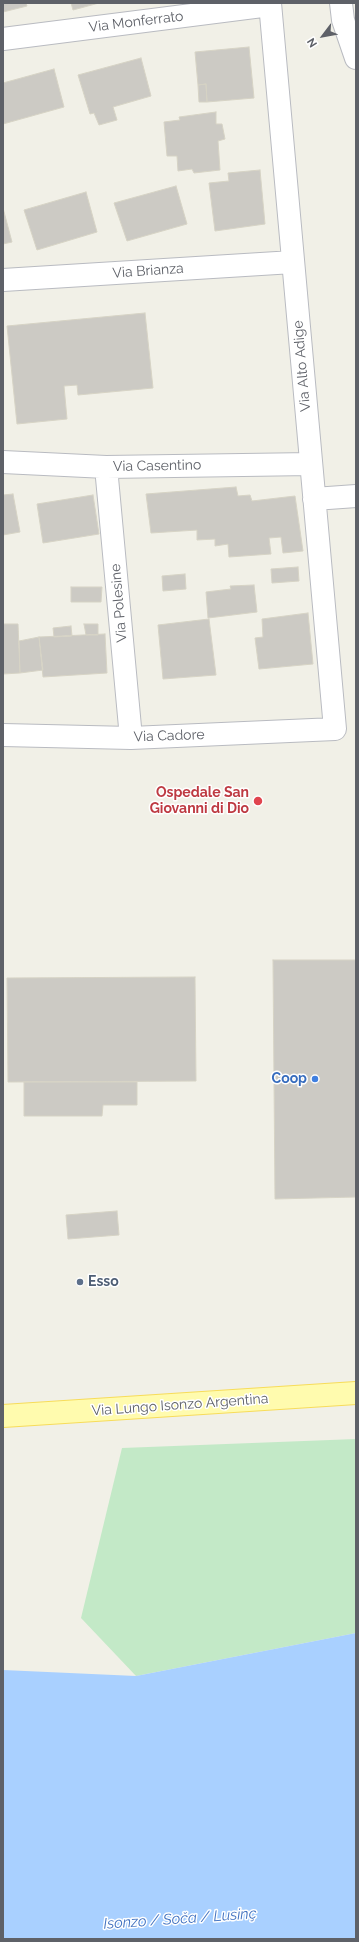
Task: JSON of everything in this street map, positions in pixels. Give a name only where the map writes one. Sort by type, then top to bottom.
[{"type":"main road","name":"Via Lungo Isonzo Argentina","points":[[3,1416],[356,1393]]},
{"type":"street","points":[[341,3],[343,20],[356,58]]},
{"type":"street","name":"Via Monferrato","points":[[3,39],[270,4]]},
{"type":"street","name":"Via Alto Adige","points":[[270,4],[334,729]]},
{"type":"street","name":"Via Brianza","points":[[3,280],[293,262]]},
{"type":"street","name":"Via Casentino","points":[[3,462],[106,467],[311,464]]},
{"type":"street","name":"Via Polesine","points":[[106,467],[131,738]]},
{"type":"street","points":[[314,499],[356,496]]},
{"type":"street","name":"Via Cadore","points":[[3,735],[131,738],[334,729]]},
{"type":"green space","points":[[356,1439],[356,1633],[136,1676],[81,1618],[122,1448]]},
{"type":"water","name":"Isonzo / Soča / Lusinç","points":[[356,1633],[356,1939],[3,1939],[3,1670],[136,1676]]},
{"type":"building","points":[[3,3],[26,3],[27,6],[3,12]]},
{"type":"building","points":[[71,3],[99,3],[73,10]]},
{"type":"building","points":[[249,47],[254,98],[207,102],[206,84],[198,85],[195,52]]},
{"type":"building","points":[[141,58],[151,96],[113,107],[117,120],[99,125],[94,113],[90,114],[78,75]]},
{"type":"building","points":[[54,69],[64,107],[3,124],[3,83]]},
{"type":"building","points":[[206,84],[207,102],[199,102],[198,85]]},
{"type":"building","points":[[216,112],[216,124],[222,124],[225,139],[218,141],[220,170],[194,173],[192,169],[178,171],[177,156],[167,156],[164,122],[180,120],[179,117]]},
{"type":"building","points":[[260,170],[265,224],[215,231],[209,183],[229,181],[228,173]]},
{"type":"building","points":[[176,186],[187,224],[127,241],[114,203]]},
{"type":"building","points":[[86,192],[97,232],[37,250],[24,210]]},
{"type":"building","points":[[3,208],[12,242],[3,244]]},
{"type":"building","points":[[145,313],[153,388],[78,395],[77,385],[64,386],[67,419],[17,424],[7,326]]},
{"type":"building","points":[[236,487],[238,496],[250,495],[252,501],[295,496],[303,551],[283,553],[281,537],[269,538],[271,554],[229,557],[228,544],[215,546],[215,539],[197,540],[197,530],[151,533],[146,494]]},
{"type":"building","points":[[13,494],[20,532],[3,535],[3,495]]},
{"type":"building","points":[[93,495],[99,534],[43,543],[37,504]]},
{"type":"building","points":[[298,567],[299,581],[272,583],[271,569]]},
{"type":"building","points":[[185,574],[186,589],[163,591],[162,576]]},
{"type":"building","points":[[254,585],[257,612],[208,618],[206,592],[231,589],[230,586]]},
{"type":"building","points":[[71,587],[102,587],[101,602],[71,602]]},
{"type":"building","points":[[308,613],[313,664],[259,669],[255,638],[263,637],[262,619]]},
{"type":"building","points":[[209,619],[216,675],[163,679],[158,625]]},
{"type":"building","points":[[3,624],[18,624],[20,673],[3,674]]},
{"type":"building","points":[[84,624],[98,624],[98,635],[86,635]]},
{"type":"building","points":[[71,626],[72,636],[54,637],[53,628]]},
{"type":"building","points":[[105,634],[107,673],[43,677],[39,637]]},
{"type":"building","points":[[39,637],[43,670],[20,673],[19,641]]},
{"type":"building","name":"Coop","points":[[273,960],[356,960],[356,1197],[275,1199]]},
{"type":"building","points":[[195,977],[196,1081],[8,1082],[7,978]]},
{"type":"building","points":[[24,1082],[137,1082],[137,1105],[103,1105],[102,1116],[24,1116]]},
{"type":"building","points":[[117,1211],[119,1235],[68,1239],[66,1215]]},
{"type":"place","name":"Ospedale San Giovanni di Dio","points":[[258,801]]},
{"type":"place","name":"Coop","points":[[315,1079]]},
{"type":"place","name":"Esso","points":[[80,1282]]}]
